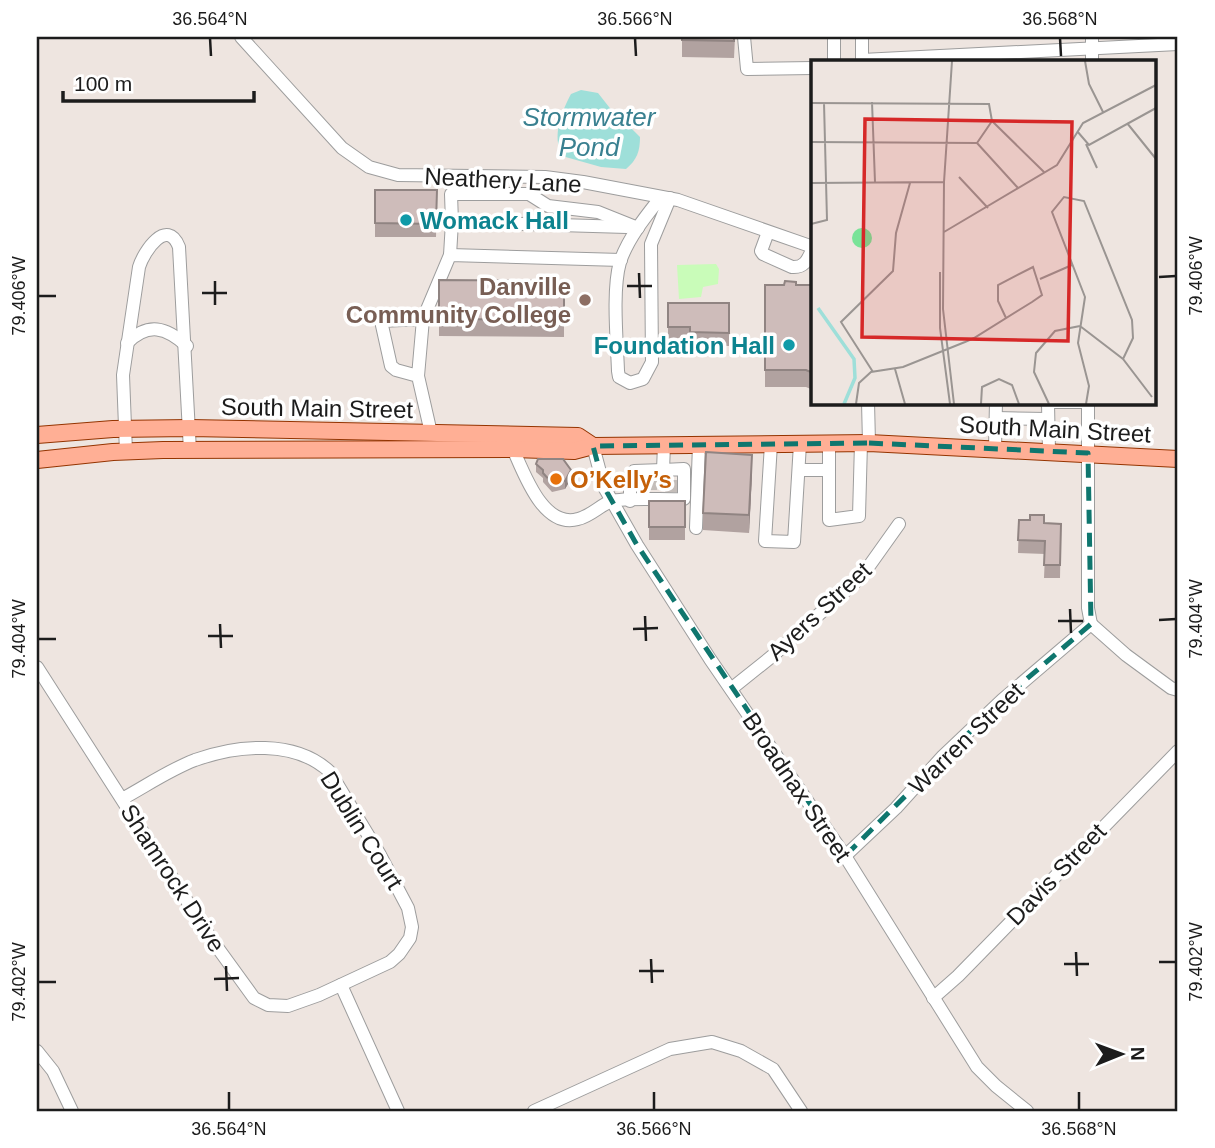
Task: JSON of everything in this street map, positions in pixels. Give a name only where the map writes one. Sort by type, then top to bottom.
[{"type":"main road","name":"South Main Street","points":[[37,435],[190,428],[578,436],[593,446]]},
{"type":"main road","name":"South Main Street","points":[[37,460],[126,452],[513,449],[574,452],[593,446],[829,443],[995,448],[1178,458]]},
{"type":"street","name":"Neathery Lane","points":[[241,37],[342,148],[369,167],[398,175],[545,177],[583,182],[665,197],[719,213],[811,247]]},
{"type":"street","points":[[744,37],[747,69],[811,68]]},
{"type":"street","points":[[834,37],[834,60]]},
{"type":"street","points":[[862,37],[862,60],[1178,44]]},
{"type":"street","points":[[431,433],[418,376],[424,319],[450,255],[451,194],[529,194],[548,206],[598,212],[638,228]]},
{"type":"street","points":[[665,197],[651,244],[652,362],[649,372],[637,382],[630,383],[623,380],[618,372],[617,277],[621,260],[638,228],[665,197]]},
{"type":"street","points":[[452,222],[638,228]]},
{"type":"street","points":[[768,232],[762,254],[797,268],[806,263],[811,252]]},
{"type":"street","points":[[126,452],[124,375],[139,267],[151,243],[161,237],[177,240],[180,247],[187,346],[190,451]]},
{"type":"street","points":[[450,255],[621,260]]},
{"type":"street","points":[[418,376],[391,366],[381,321],[424,319]]},
{"type":"street","points":[[127,344],[136,334],[160,329],[175,335],[187,346]]},
{"type":"street","points":[[829,443],[829,520],[859,516],[868,404]]},
{"type":"street","points":[[995,448],[996,404]]},
{"type":"street","points":[[1047,404],[1049,451]]},
{"type":"street","points":[[1086,404],[1088,608],[1091,624],[1126,655],[1171,688],[1178,690]]},
{"type":"street","points":[[996,418],[1047,419]]},
{"type":"street","points":[[771,444],[765,541],[794,542],[800,444]]},
{"type":"street","points":[[661,473],[664,445]]},
{"type":"street","points":[[695,528],[699,445]]},
{"type":"street","name":"Broadnax Street","points":[[593,446],[598,471],[612,501],[658,578],[845,856],[977,1067],[1027,1111]]},
{"type":"street","points":[[513,449],[539,503],[557,518],[575,520],[588,516],[612,501],[630,500],[651,496],[671,495],[684,499],[684,469],[661,473],[634,471],[630,476],[630,500]]},
{"type":"street","points":[[799,470],[829,470]]},
{"type":"street","name":"Ayers Street","points":[[731,689],[862,576],[899,524]]},
{"type":"street","name":"Warren Street","points":[[845,856],[992,710],[1091,624]]},
{"type":"street","name":"Shamrock Drive","points":[[37,667],[212,940],[254,998],[268,1005],[288,1006],[341,985]]},
{"type":"street","name":"Dublin Court","points":[[122,799],[167,773],[216,754],[270,749],[305,754],[320,762],[346,796],[379,853],[408,908],[412,927],[410,938],[400,954],[390,962],[341,985]]},
{"type":"street","name":"Davis Street","points":[[933,998],[958,976],[1178,751]]},
{"type":"street","points":[[341,985],[398,1111]]},
{"type":"street","points":[[534,1111],[670,1049],[712,1042],[741,1051],[773,1069],[801,1111]]},
{"type":"street","points":[[37,1051],[52,1071],[72,1111]]},
{"type":"highlighted area","points":[[869,443],[1088,453],[1091,624],[1002,700],[845,856],[637,545],[604,487],[593,446]]},
{"type":"green space","points":[[716,264],[719,269],[718,284],[703,287],[701,297],[679,299],[677,265]]},
{"type":"water","name":"Stormwater Pond","points":[[581,90],[598,93],[624,126],[631,128],[640,137],[637,155],[626,169],[601,167],[562,156],[558,140],[561,116],[571,94]]},
{"type":"building","points":[[682,37],[734,37],[734,41],[682,40]]},
{"type":"building","points":[[375,190],[437,190],[436,224],[375,223]]},
{"type":"building","points":[[439,280],[564,281],[564,320],[439,319]]},
{"type":"building","name":"Foundation Hall","points":[[785,281],[796,282],[796,285],[811,285],[811,372],[765,370],[765,285],[784,285]]},
{"type":"building","points":[[668,303],[729,303],[729,333],[690,332],[690,327],[668,327]]},
{"type":"building","points":[[706,452],[752,455],[749,515],[703,513]]},
{"type":"building","points":[[538,459],[563,459],[571,470],[565,481],[552,483],[536,464]]},
{"type":"building","points":[[649,501],[685,501],[685,527],[649,527]]},
{"type":"building","points":[[1030,515],[1044,515],[1044,523],[1061,524],[1060,565],[1044,565],[1045,541],[1018,540],[1019,520],[1030,520]]},
{"type":"tunnel","points":[[671,477],[671,492]]},
{"type":"tunnel","points":[[651,478],[651,492]]},
{"type":"place","name":"Womack Hall","points":[[406,220]]},
{"type":"place","name":"Danville Community College","points":[[585,300]]},
{"type":"place","name":"Foundation Hall","points":[[789,345]]},
{"type":"place","name":"O’Kelly’s","points":[[556,479]]}]
